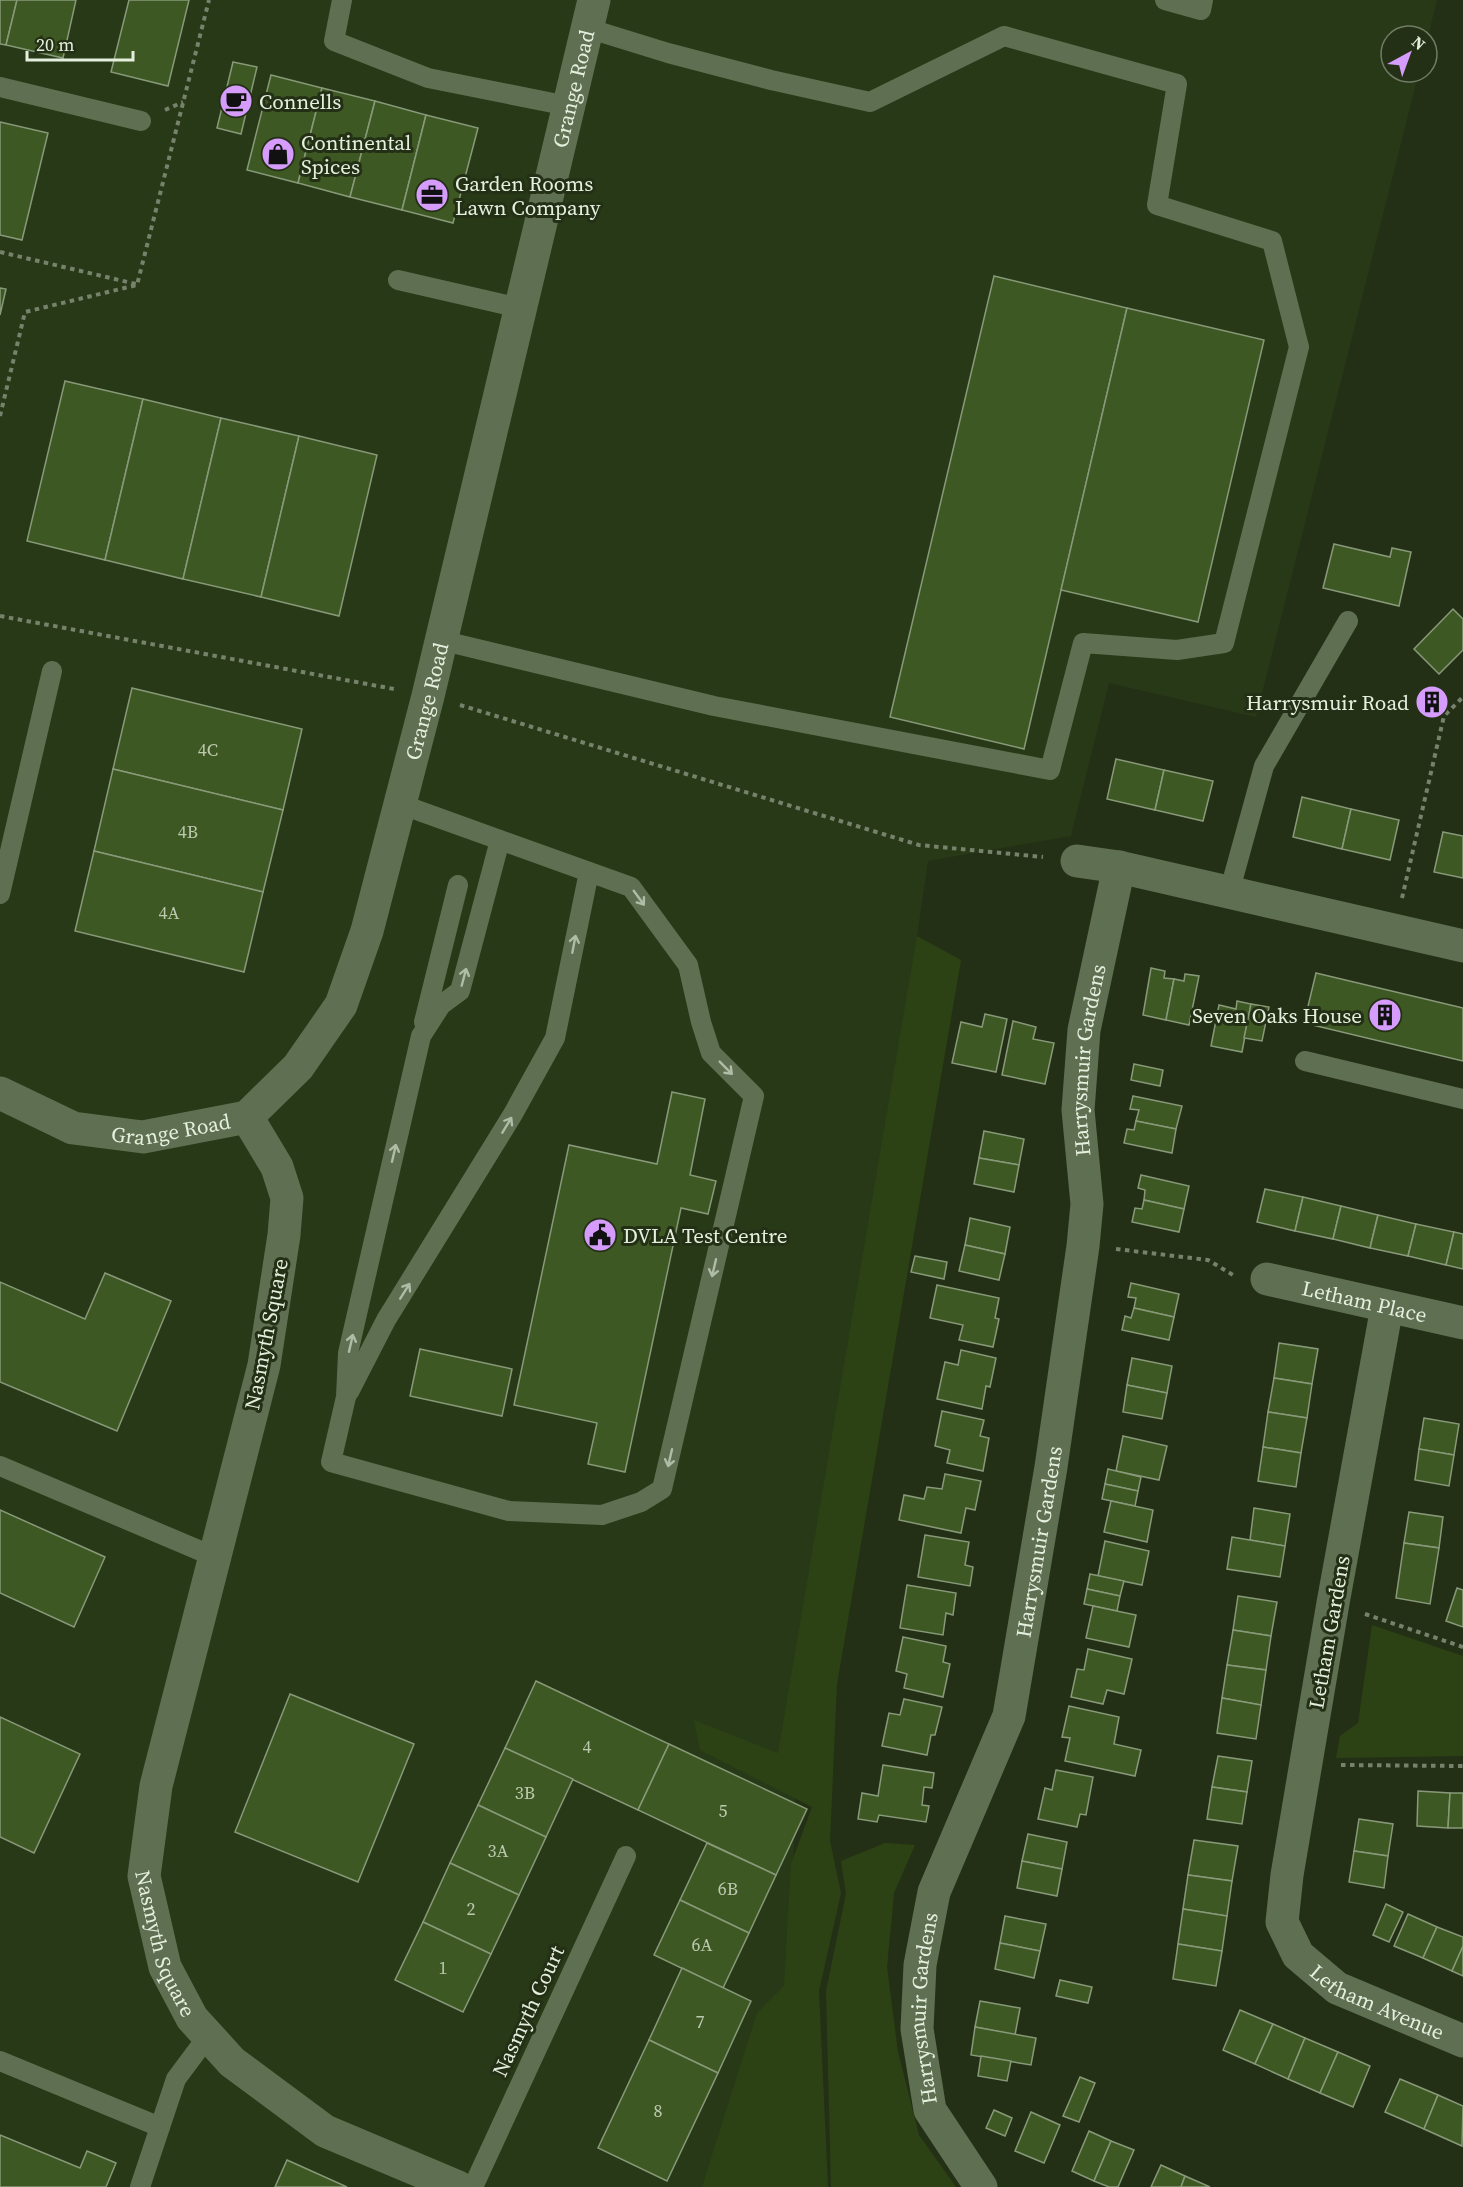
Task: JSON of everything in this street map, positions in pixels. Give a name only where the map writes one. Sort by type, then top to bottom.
[{"type":"street","name":"Grange Road","points":[[0,1093],[73,1128],[143,1137],[247,1117],[298,1067],[341,1005],[367,931],[428,696],[590,14]]},
{"type":"street","points":[[1077,861],[1119,867],[1463,946]]},
{"type":"street","name":"Harrysmuir Gardens","points":[[981,2187],[930,2109],[916,2029],[920,1965],[934,1892],[1009,1716],[1051,1467],[1083,1246],[1087,1203],[1078,1110],[1084,1030],[1119,867]]},
{"type":"street","name":"Nasmyth Square","points":[[247,1117],[277,1167],[287,1198],[284,1235],[264,1365],[156,1786],[144,1876],[165,1968],[192,2018],[232,2062],[325,2131],[458,2187]]},
{"type":"street","name":"Letham Place","points":[[1267,1279],[1463,1323]]},
{"type":"street","name":"Letham Gardens","points":[[1298,1955],[1282,1922],[1287,1875],[1333,1603],[1387,1307]]},
{"type":"street","name":"Letham Avenue","points":[[1298,1955],[1337,1988],[1463,2041]]},
{"type":"lane","points":[[342,0],[334,41],[428,78],[568,106]]},
{"type":"lane","points":[[1165,0],[1201,10],[1203,0]]},
{"type":"lane","points":[[440,640],[714,706],[1050,770],[1083,643],[1177,650],[1224,643],[1299,347],[1272,242],[1157,206],[1177,84],[1004,36],[870,102],[771,80],[668,53],[590,14]]},
{"type":"lane","points":[[0,87],[141,121]]},
{"type":"lane","points":[[398,280],[520,308]]},
{"type":"lane","points":[[1229,893],[1264,766],[1348,621]]},
{"type":"lane","points":[[0,894],[52,671]]},
{"type":"lane","points":[[400,804],[631,886],[688,965],[701,1022],[711,1053],[754,1096],[662,1489],[641,1502],[602,1515],[509,1511],[331,1462],[346,1397],[348,1353],[458,885]]},
{"type":"lane","points":[[421,1036],[441,1005],[460,991],[500,840]]},
{"type":"lane","points":[[346,1397],[386,1320],[513,1114],[555,1038],[589,872]]},
{"type":"lane","points":[[1305,1061],[1463,1099]]},
{"type":"lane","points":[[0,1466],[214,1557]]},
{"type":"lane","name":"Nasmyth Court","points":[[473,2187],[626,1856]]},
{"type":"lane","points":[[140,2187],[176,2079],[208,2036]]},
{"type":"lane","points":[[0,2061],[160,2127]]},
{"type":"path","points":[[137,285],[208,0]]},
{"type":"path","points":[[0,252],[137,285]]},
{"type":"path","points":[[0,416],[26,312],[137,285]]},
{"type":"path","points":[[0,616],[428,696],[919,845],[1077,861]]},
{"type":"path","points":[[1395,931],[1444,716],[1463,697]]},
{"type":"path","points":[[1083,1246],[1208,1260],[1244,1283],[1267,1279]]},
{"type":"path","points":[[1333,1603],[1463,1647]]},
{"type":"path","points":[[1306,1765],[1463,1766]]},
{"type":"shaded area","points":[[0,0],[1437,0],[1431,24],[1379,24],[1379,84],[1416,84],[1256,717],[1109,683],[1071,836],[928,861],[797,1753],[783,2173],[786,2187],[0,2187]]},
{"type":"shaded area","points":[[917,936],[961,960],[837,1684],[830,1841],[841,1893],[819,1991],[828,2187],[702,2187],[757,2013],[784,1986],[791,1864],[812,1807],[700,1750],[694,1720],[778,1753]]},
{"type":"shaded area","points":[[1372,1625],[1463,1656],[1463,1756],[1336,1758],[1340,1736],[1358,1723]]},
{"type":"shaded area","points":[[885,1843],[915,1845],[894,1893],[887,1967],[898,2052],[919,2135],[956,2187],[831,2187],[826,1991],[846,1894],[841,1861]]},
{"type":"building","points":[[0,0],[17,0],[6,45],[0,44]]},
{"type":"building","points":[[17,0],[76,0],[63,58],[6,45]]},
{"type":"building","points":[[129,0],[189,0],[168,86],[111,72]]},
{"type":"building","points":[[233,62],[257,67],[241,134],[217,128]]},
{"type":"building","points":[[271,75],[322,88],[298,183],[247,170]]},
{"type":"building","points":[[322,88],[375,101],[350,197],[298,183]]},
{"type":"building","points":[[375,101],[426,115],[402,210],[350,197]]},
{"type":"building","points":[[426,115],[478,128],[453,223],[402,210]]},
{"type":"building","points":[[0,122],[48,133],[22,240],[0,235]]},
{"type":"building","points":[[994,276],[1127,308],[1024,749],[890,717]]},
{"type":"building","points":[[0,288],[6,289],[0,315]]},
{"type":"building","points":[[1127,308],[1264,340],[1198,622],[1061,590]]},
{"type":"building","points":[[65,381],[143,399],[105,560],[27,541]]},
{"type":"building","points":[[143,399],[221,418],[183,579],[105,560]]},
{"type":"building","points":[[221,418],[299,436],[261,597],[183,579]]},
{"type":"building","points":[[299,436],[377,455],[339,616],[261,597]]},
{"type":"building","points":[[1334,544],[1390,557],[1392,548],[1411,552],[1399,606],[1323,588]]},
{"type":"building","points":[[1453,609],[1463,619],[1463,650],[1439,674],[1414,649]]},
{"type":"building","points":[[132,688],[302,729],[283,810],[113,769]]},
{"type":"building","name":"Harrysmuir Road","points":[[1427,695],[1440,698],[1437,709],[1425,706]]},
{"type":"building","points":[[1116,759],[1164,770],[1155,810],[1107,799]]},
{"type":"building","points":[[113,769],[283,810],[263,892],[94,851]]},
{"type":"building","points":[[1164,770],[1213,781],[1203,821],[1155,810]]},
{"type":"building","points":[[1302,797],[1351,809],[1342,849],[1293,837]]},
{"type":"building","points":[[1351,809],[1399,820],[1390,860],[1342,849]]},
{"type":"building","points":[[1443,832],[1463,836],[1463,878],[1434,872]]},
{"type":"building","points":[[94,851],[263,892],[244,972],[75,931]]},
{"type":"building","points":[[1151,968],[1165,971],[1164,978],[1174,979],[1166,1020],[1143,1015]]},
{"type":"building","name":"Seven Oaks House","points":[[1316,973],[1463,1008],[1463,1061],[1304,1023]]},
{"type":"building","points":[[1185,974],[1199,976],[1189,1025],[1166,1020],[1174,979],[1184,981]]},
{"type":"building","points":[[1237,1001],[1251,1004],[1242,1052],[1211,1046],[1219,1005],[1236,1009]]},
{"type":"building","points":[[1251,1004],[1269,1007],[1262,1041],[1244,1038]]},
{"type":"building","points":[[985,1014],[1007,1019],[996,1072],[952,1063],[961,1022],[982,1027]]},
{"type":"building","points":[[1013,1021],[1036,1027],[1033,1039],[1054,1043],[1045,1084],[1002,1075]]},
{"type":"building","points":[[1134,1064],[1163,1070],[1160,1086],[1131,1080]]},
{"type":"building","points":[[672,1092],[705,1099],[690,1175],[716,1181],[708,1214],[681,1208],[625,1472],[588,1464],[597,1423],[514,1405],[569,1145],[657,1164]]},
{"type":"building","points":[[1133,1096],[1182,1106],[1176,1129],[1136,1121],[1139,1110],[1130,1109]]},
{"type":"building","points":[[1136,1121],[1176,1129],[1172,1153],[1124,1143],[1127,1129],[1134,1130]]},
{"type":"building","points":[[984,1131],[1024,1139],[1019,1165],[979,1158]]},
{"type":"building","points":[[979,1158],[1019,1165],[1014,1192],[974,1184]]},
{"type":"building","points":[[1141,1175],[1189,1186],[1184,1209],[1144,1200],[1145,1190],[1138,1188]]},
{"type":"building","points":[[1265,1189],[1303,1197],[1295,1231],[1257,1222]]},
{"type":"building","points":[[1303,1197],[1341,1206],[1333,1239],[1295,1231]]},
{"type":"building","points":[[1144,1200],[1184,1209],[1179,1232],[1132,1222],[1135,1208],[1142,1209]]},
{"type":"building","points":[[1341,1206],[1378,1215],[1370,1248],[1333,1239]]},
{"type":"building","points":[[1378,1215],[1416,1224],[1408,1256],[1370,1248]]},
{"type":"building","points":[[970,1218],[1010,1227],[1005,1254],[965,1245]]},
{"type":"building","points":[[1416,1224],[1454,1232],[1446,1265],[1408,1256]]},
{"type":"building","points":[[1454,1232],[1463,1234],[1463,1269],[1446,1265]]},
{"type":"building","points":[[965,1245],[1005,1254],[999,1280],[959,1271]]},
{"type":"building","points":[[915,1256],[947,1262],[944,1279],[911,1272]]},
{"type":"building","points":[[105,1273],[171,1301],[117,1431],[0,1382],[0,1282],[85,1319]]},
{"type":"building","points":[[1131,1283],[1179,1294],[1174,1317],[1134,1308],[1136,1298],[1128,1297]]},
{"type":"building","points":[[937,1285],[999,1298],[995,1318],[999,1319],[993,1347],[959,1340],[963,1325],[930,1318]]},
{"type":"building","points":[[1134,1308],[1174,1317],[1169,1340],[1122,1330],[1125,1316],[1131,1318]]},
{"type":"building","points":[[1279,1343],[1318,1349],[1312,1384],[1274,1378]]},
{"type":"building","points":[[420,1349],[512,1369],[502,1416],[410,1396]]},
{"type":"building","points":[[961,1350],[996,1358],[990,1387],[986,1386],[982,1409],[937,1399],[945,1362],[958,1365]]},
{"type":"building","points":[[1132,1358],[1172,1366],[1167,1393],[1127,1385]]},
{"type":"building","points":[[1274,1378],[1312,1384],[1307,1418],[1268,1412]]},
{"type":"building","points":[[1127,1385],[1167,1393],[1162,1419],[1123,1412]]},
{"type":"building","points":[[942,1411],[984,1420],[980,1436],[989,1438],[983,1471],[947,1463],[950,1450],[935,1446]]},
{"type":"building","points":[[1268,1412],[1307,1418],[1301,1453],[1263,1447]]},
{"type":"building","points":[[1424,1418],[1459,1424],[1454,1455],[1419,1449]]},
{"type":"building","points":[[1123,1436],[1167,1446],[1159,1480],[1116,1471]]},
{"type":"building","points":[[1263,1447],[1301,1453],[1296,1487],[1258,1481]]},
{"type":"building","points":[[1419,1449],[1454,1455],[1449,1486],[1415,1480]]},
{"type":"building","points":[[1108,1469],[1141,1477],[1138,1491],[1105,1484]]},
{"type":"building","points":[[945,1474],[981,1481],[975,1510],[966,1508],[961,1533],[899,1520],[904,1495],[924,1499],[927,1487],[942,1489]]},
{"type":"building","points":[[1105,1484],[1138,1491],[1135,1506],[1102,1499]]},
{"type":"building","points":[[1111,1501],[1153,1510],[1147,1542],[1104,1532]]},
{"type":"building","points":[[1254,1508],[1290,1514],[1285,1546],[1250,1540]]},
{"type":"building","points":[[0,1510],[105,1557],[74,1627],[0,1593]]},
{"type":"building","points":[[1409,1512],[1443,1517],[1439,1548],[1404,1543]]},
{"type":"building","points":[[925,1535],[969,1542],[965,1565],[973,1567],[970,1586],[918,1577]]},
{"type":"building","points":[[1232,1537],[1285,1546],[1280,1577],[1227,1569]]},
{"type":"building","points":[[1105,1541],[1149,1551],[1142,1585],[1098,1576]]},
{"type":"building","points":[[1404,1543],[1439,1548],[1430,1604],[1396,1598]]},
{"type":"building","points":[[1090,1574],[1124,1581],[1120,1596],[1087,1589]]},
{"type":"building","points":[[907,1585],[956,1593],[953,1615],[946,1613],[943,1635],[900,1628]]},
{"type":"building","points":[[1457,1588],[1463,1590],[1463,1627],[1446,1621]]},
{"type":"building","points":[[1087,1589],[1120,1596],[1117,1611],[1084,1604]]},
{"type":"building","points":[[1238,1596],[1277,1602],[1271,1636],[1233,1630]]},
{"type":"building","points":[[1093,1606],[1136,1615],[1129,1647],[1086,1638]]},
{"type":"building","points":[[1233,1630],[1271,1636],[1266,1670],[1227,1665]]},
{"type":"building","points":[[903,1637],[946,1646],[943,1662],[950,1664],[943,1697],[904,1688],[907,1674],[896,1671]]},
{"type":"building","points":[[1088,1649],[1132,1659],[1124,1694],[1107,1690],[1103,1704],[1071,1697],[1077,1669],[1084,1670]]},
{"type":"building","points":[[1227,1665],[1266,1670],[1261,1705],[1222,1698]]},
{"type":"building","points":[[536,1681],[669,1744],[638,1810],[505,1748]]},
{"type":"building","points":[[290,1694],[414,1744],[358,1882],[235,1832]]},
{"type":"building","points":[[1222,1698],[1261,1705],[1256,1739],[1217,1733]]},
{"type":"building","points":[[904,1699],[942,1707],[935,1735],[931,1735],[927,1755],[882,1746],[889,1713],[900,1715]]},
{"type":"building","points":[[1069,1706],[1119,1717],[1114,1744],[1141,1750],[1135,1776],[1065,1761],[1070,1738],[1062,1737]]},
{"type":"building","points":[[0,1717],[80,1754],[34,1853],[0,1837]]},
{"type":"building","points":[[669,1744],[807,1809],[776,1875],[638,1810]]},
{"type":"building","points":[[505,1748],[573,1779],[546,1837],[478,1805]]},
{"type":"building","points":[[1218,1756],[1252,1761],[1247,1792],[1212,1787]]},
{"type":"building","points":[[883,1765],[934,1773],[932,1788],[924,1787],[922,1805],[929,1806],[926,1822],[879,1815],[877,1822],[858,1819],[862,1793],[878,1796]]},
{"type":"building","points":[[1056,1770],[1093,1777],[1086,1815],[1080,1814],[1077,1827],[1038,1819],[1045,1788],[1052,1790]]},
{"type":"building","points":[[1212,1787],[1247,1792],[1242,1824],[1207,1819]]},
{"type":"building","points":[[1418,1791],[1450,1793],[1448,1828],[1417,1826]]},
{"type":"building","points":[[1450,1793],[1463,1793],[1463,1828],[1448,1828]]},
{"type":"building","points":[[478,1805],[546,1837],[519,1895],[450,1863]]},
{"type":"building","points":[[1359,1819],[1393,1824],[1388,1856],[1354,1851]]},
{"type":"building","points":[[1028,1834],[1067,1842],[1062,1869],[1022,1861]]},
{"type":"building","points":[[1194,1840],[1238,1846],[1232,1881],[1188,1875]]},
{"type":"building","points":[[707,1843],[776,1875],[749,1933],[680,1900]]},
{"type":"building","points":[[1354,1851],[1388,1856],[1384,1888],[1349,1882]]},
{"type":"building","points":[[1022,1861],[1062,1869],[1057,1896],[1017,1888]]},
{"type":"building","points":[[450,1863],[519,1895],[491,1954],[423,1922]]},
{"type":"building","points":[[1188,1875],[1232,1881],[1227,1916],[1183,1909]]},
{"type":"building","points":[[680,1900],[749,1933],[723,1988],[654,1955]]},
{"type":"building","points":[[1386,1904],[1403,1912],[1389,1942],[1373,1935]]},
{"type":"building","points":[[1183,1909],[1227,1916],[1222,1951],[1178,1944]]},
{"type":"building","points":[[1408,1914],[1437,1927],[1423,1958],[1394,1946]]},
{"type":"building","points":[[1005,1916],[1046,1924],[1040,1951],[1000,1943]]},
{"type":"building","points":[[423,1922],[491,1954],[463,2012],[395,1980]]},
{"type":"building","points":[[1437,1927],[1463,1937],[1463,1946],[1452,1971],[1423,1958]]},
{"type":"building","points":[[1000,1943],[1040,1951],[1034,1978],[995,1969]]},
{"type":"building","points":[[1178,1944],[1222,1951],[1216,1986],[1173,1979]]},
{"type":"building","points":[[1463,1946],[1463,1976],[1452,1971]]},
{"type":"building","points":[[682,1968],[751,2001],[718,2073],[649,2040]]},
{"type":"building","points":[[1060,1980],[1092,1987],[1088,2003],[1056,1996]]},
{"type":"building","points":[[980,2001],[1020,2008],[1015,2035],[975,2027]]},
{"type":"building","points":[[1240,2010],[1273,2024],[1255,2064],[1223,2050]]},
{"type":"building","points":[[1273,2024],[1305,2038],[1288,2079],[1255,2064]]},
{"type":"building","points":[[975,2027],[1036,2038],[1031,2065],[971,2055]]},
{"type":"building","points":[[1305,2038],[1338,2052],[1320,2093],[1288,2079]]},
{"type":"building","points":[[649,2040],[718,2073],[667,2181],[598,2148]]},
{"type":"building","points":[[1338,2052],[1370,2066],[1353,2107],[1320,2093]]},
{"type":"building","points":[[981,2056],[1011,2061],[1007,2081],[978,2076]]},
{"type":"building","points":[[1080,2077],[1095,2083],[1079,2122],[1063,2116]]},
{"type":"building","points":[[1400,2079],[1438,2095],[1424,2129],[1385,2112]]},
{"type":"building","points":[[1438,2095],[1463,2106],[1462,2146],[1424,2129]]},
{"type":"building","points":[[994,2110],[1012,2118],[1005,2136],[986,2128]]},
{"type":"building","points":[[1031,2112],[1060,2125],[1044,2163],[1015,2151]]},
{"type":"building","points":[[1089,2131],[1111,2141],[1094,2181],[1072,2171]]},
{"type":"building","points":[[0,2135],[80,2168],[87,2151],[116,2163],[106,2187],[0,2187]]},
{"type":"building","points":[[1111,2141],[1134,2150],[1118,2187],[1109,2187],[1094,2181]]},
{"type":"building","points":[[287,2160],[347,2187],[275,2187]]},
{"type":"building","points":[[1161,2165],[1185,2176],[1181,2187],[1151,2187]]},
{"type":"building","points":[[1185,2176],[1210,2187],[1181,2187]]},
{"type":"place","name":"Connells","points":[[236,101]]},
{"type":"place","name":"Continental Spices","points":[[278,154]]},
{"type":"place","name":"Garden Rooms Lawn Company","points":[[432,195]]},
{"type":"place","name":"Harrysmuir Road","points":[[1432,702]]},
{"type":"place","name":"Seven Oaks House","points":[[1385,1015]]},
{"type":"place","name":"DVLA Test Centre","points":[[600,1235]]}]
